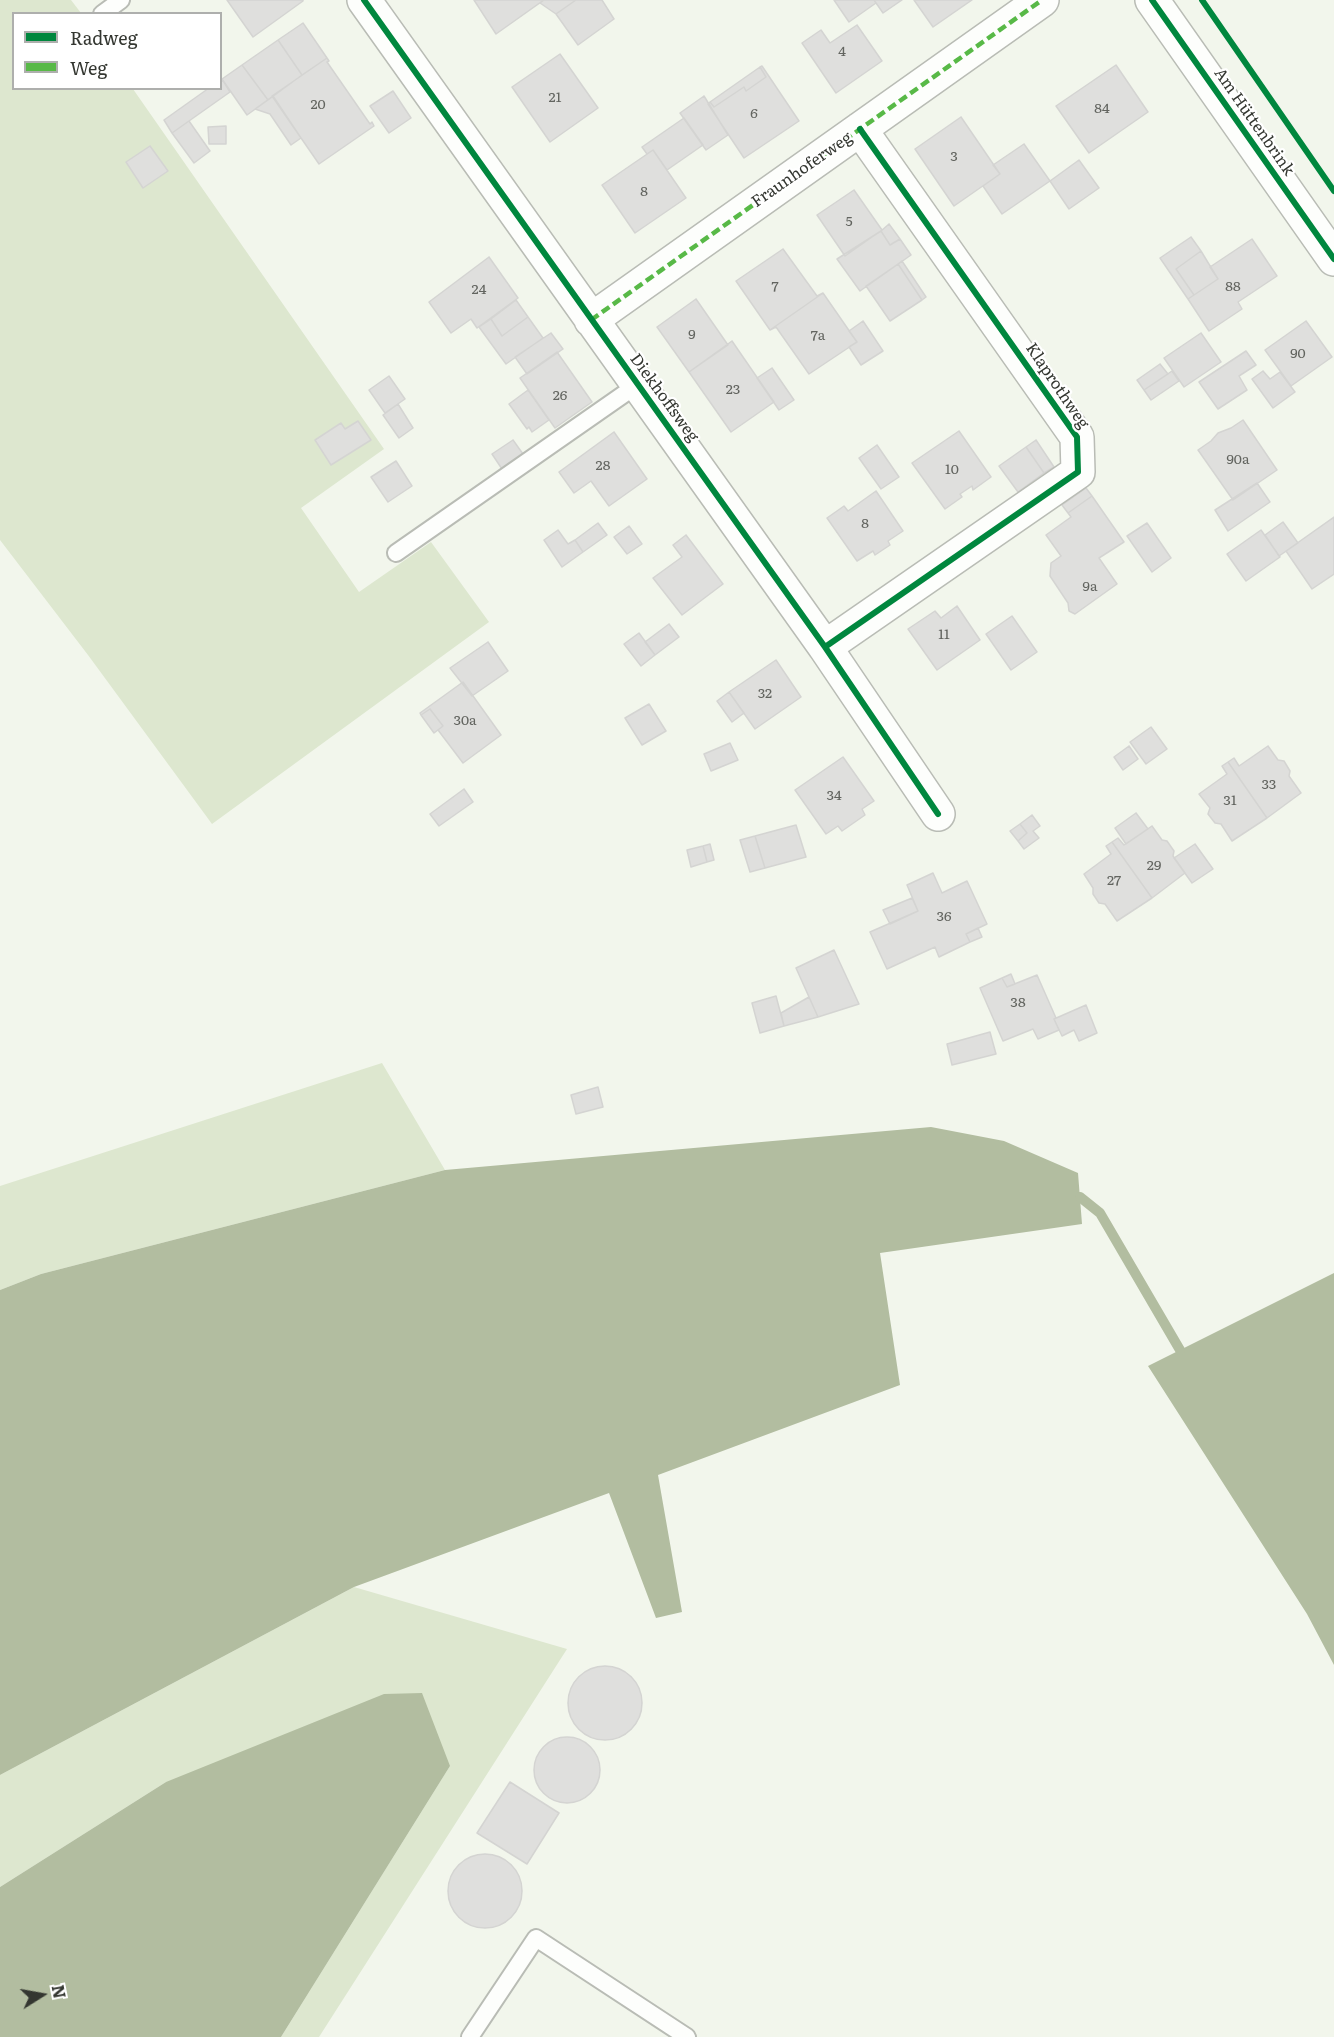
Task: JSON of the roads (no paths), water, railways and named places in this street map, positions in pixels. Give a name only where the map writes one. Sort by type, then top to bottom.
[{"type":"street","name":"Diekhoffsweg","points":[[364,0],[825,647],[938,814]]},
{"type":"street","name":"Fraunhoferweg","points":[[591,320],[1042,0]]},
{"type":"street","name":"Am Hüttenbrink","points":[[1152,0],[1334,259]]},
{"type":"street","name":"Klaprothweg","points":[[825,647],[1078,472],[1077,437],[860,129]]},
{"type":"lane","points":[[105,12],[122,0]]},
{"type":"lane","points":[[396,553],[637,385]]},
{"type":"lane","points":[[470,2037],[536,1938],[687,2037]]},
{"type":"waterway","points":[[1080,1197],[1100,1213],[1180,1350]]}]
